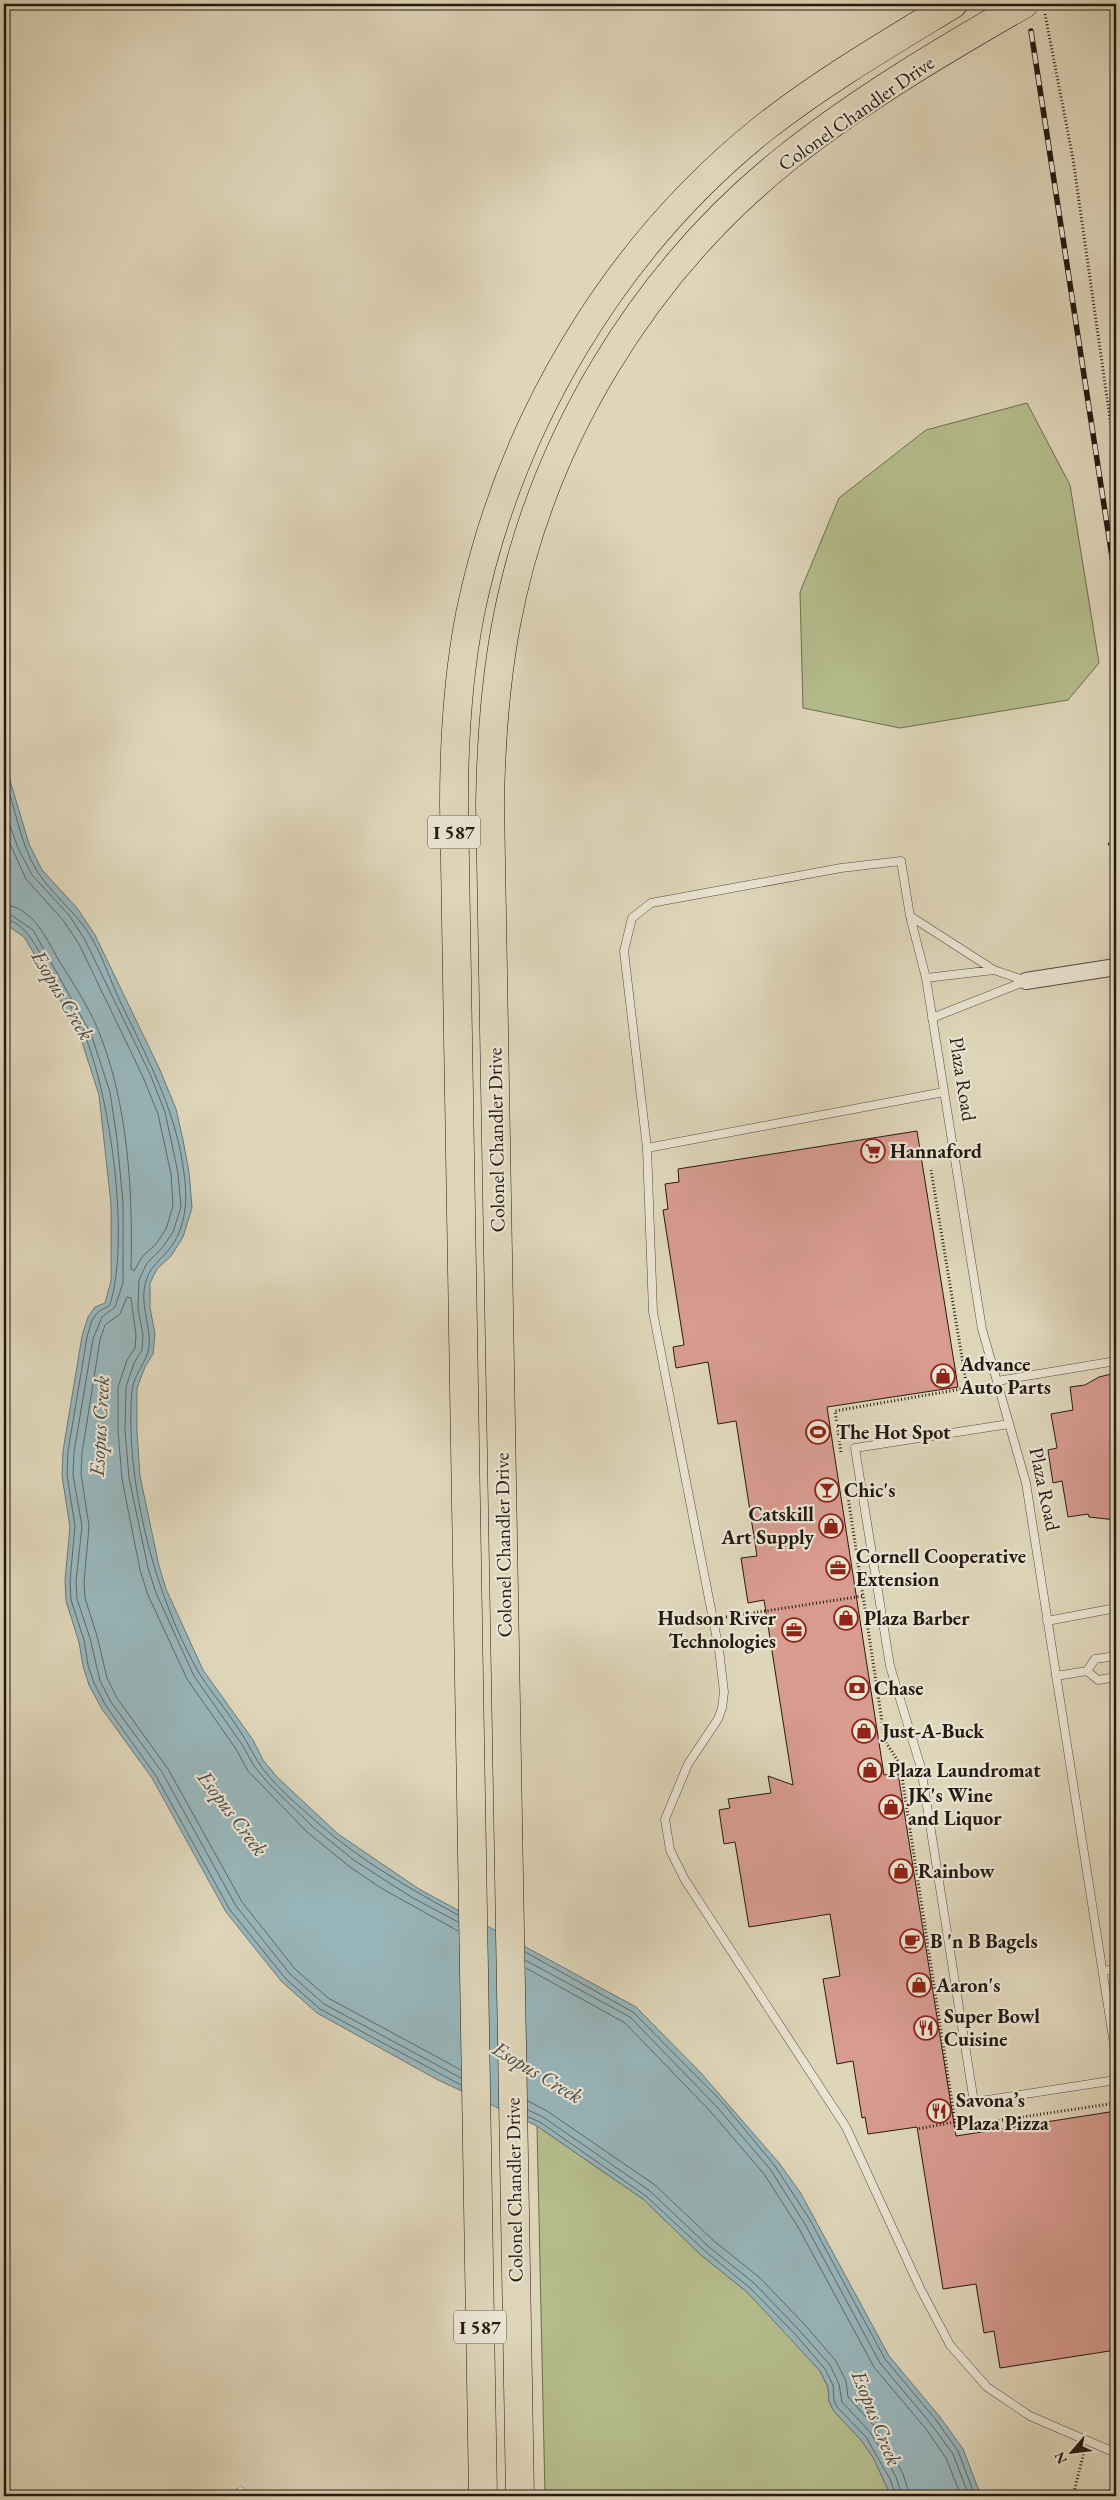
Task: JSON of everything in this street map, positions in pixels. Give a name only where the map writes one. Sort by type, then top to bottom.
[{"type":"highway","name":"Colonel Chandler Drive","points":[[483,2496],[454,795],[459,691],[478,579],[511,473],[545,398],[594,315],[659,230],[709,178],[770,124],[863,59],[953,4]]},
{"type":"highway","name":"Colonel Chandler Drive","points":[[520,2496],[490,803],[496,695],[506,623],[514,588],[546,486],[574,423],[625,336],[687,254],[735,204],[787,158],[849,112],[976,31],[1034,8]]},
{"type":"street","name":"Plaza Road","points":[[1026,981],[1116,967]]},
{"type":"lane","points":[[926,978],[910,916],[901,861],[841,868],[651,903],[632,918],[624,951],[647,1148],[653,1312],[713,1619],[724,1692],[722,1708],[718,1719],[688,1764],[665,1819],[670,1850],[685,1880],[846,2127],[920,2288],[950,2345],[987,2387],[1030,2416],[1116,2453]]},
{"type":"lane","points":[[910,916],[994,970]]},
{"type":"lane","name":"Plaza Road","points":[[1026,981],[994,970],[926,978],[982,1329],[1026,1483],[1103,1971],[1112,2002],[1116,2057]]},
{"type":"lane","name":"Plaza Road","points":[[932,1018],[1026,981]]},
{"type":"lane","points":[[647,1148],[944,1092]]},
{"type":"lane","points":[[996,1381],[1116,1361]]},
{"type":"lane","points":[[1009,1424],[855,1448],[890,1666],[921,1768],[974,2102],[1116,2080]]},
{"type":"lane","points":[[1047,1621],[1116,1608]]},
{"type":"lane","points":[[1056,1676],[1087,1671],[1095,1659],[1116,1656]]},
{"type":"lane","points":[[1087,1671],[1098,1680],[1116,1677]]},
{"type":"lane","points":[[1103,1971],[1116,1969]]},
{"type":"path","points":[[1034,8],[1073,159],[1116,461]]},
{"type":"path","points":[[1108,844],[1116,844]]},
{"type":"path","points":[[842,1460],[835,1411],[967,1388],[931,1170]]},
{"type":"path","points":[[846,1489],[885,1742],[900,1764],[956,2126],[1116,2103]]},
{"type":"path","points":[[713,1619],[863,1596]]},
{"type":"path","points":[[917,2128],[955,2122]]},
{"type":"path","points":[[1073,2496],[1087,2442]]},
{"type":"green space","points":[[1027,403],[1070,485],[1099,663],[1068,700],[900,728],[803,708],[800,592],[839,498],[926,430]]},
{"type":"green space","points":[[537,2126],[643,2199],[701,2255],[747,2292],[820,2371],[828,2387],[829,2401],[833,2410],[861,2440],[873,2457],[891,2496],[545,2496]]},
{"type":"water","name":"Esopus Creek","points":[[4,766],[29,844],[42,870],[77,908],[95,935],[160,1070],[176,1109],[183,1140],[189,1172],[192,1208],[183,1237],[171,1256],[157,1269],[150,1283],[150,1308],[155,1334],[153,1354],[145,1367],[137,1388],[137,1431],[140,1476],[159,1566],[166,1589],[203,1670],[253,1740],[263,1760],[277,1777],[338,1834],[419,1889],[636,2007],[700,2072],[779,2163],[800,2192],[889,2356],[940,2417],[963,2449],[981,2496],[891,2496],[873,2457],[861,2440],[833,2410],[829,2401],[828,2387],[820,2371],[747,2292],[701,2255],[643,2199],[537,2126],[438,2080],[317,2013],[282,1982],[226,1912],[152,1778],[102,1709],[89,1685],[83,1666],[79,1642],[66,1601],[65,1580],[70,1527],[62,1476],[63,1451],[82,1336],[88,1317],[95,1307],[105,1303],[111,1281],[111,1204],[99,1095],[81,1039],[24,937],[4,923]]},
{"type":"building","points":[[917,1131],[958,1387],[827,1407],[884,1775],[898,1773],[956,2136],[1116,2111],[1116,2350],[1000,2368],[994,2331],[984,2333],[976,2284],[943,2289],[917,2127],[868,2134],[865,2117],[862,2118],[853,2061],[837,2064],[823,1979],[840,1976],[830,1914],[749,1927],[735,1842],[724,1844],[719,1810],[730,1808],[728,1799],[771,1793],[768,1776],[793,1785],[764,1600],[748,1603],[741,1558],[757,1556],[736,1421],[718,1424],[708,1362],[676,1368],[673,1347],[684,1345],[663,1210],[668,1209],[665,1184],[679,1182],[678,1169]]},
{"type":"building","points":[[1116,1373],[1116,1520],[1089,1517],[1088,1514],[1068,1517],[1062,1481],[1053,1483],[1048,1450],[1057,1448],[1051,1414],[1073,1410],[1070,1387],[1085,1385],[1099,1377]]},
{"type":"railway","points":[[1031,31],[1116,583]]},
{"type":"place","name":"Hannaford","points":[[873,1151]]},
{"type":"place","name":"Advance Auto Parts","points":[[943,1376]]},
{"type":"place","name":"The Hot Spot","points":[[818,1432]]},
{"type":"place","name":"Chic's","points":[[827,1490]]},
{"type":"place","name":"Catskill Art Supply","points":[[831,1526]]},
{"type":"place","name":"Cornell Cooperative Extension","points":[[838,1568]]},
{"type":"place","name":"Plaza Barber","points":[[846,1618]]},
{"type":"place","name":"Hudson River Technologies","points":[[794,1630]]},
{"type":"place","name":"Chase","points":[[857,1688]]},
{"type":"place","name":"Just-A-Buck","points":[[864,1731]]},
{"type":"place","name":"Plaza Laundromat","points":[[870,1770]]},
{"type":"place","name":"JK's Wine and Liquor","points":[[891,1807]]},
{"type":"place","name":"Rainbow","points":[[901,1871]]},
{"type":"place","name":"B 'n B Bagels","points":[[912,1941]]},
{"type":"place","name":"Aaron's","points":[[919,1985]]},
{"type":"place","name":"Super Bowl Cuisine","points":[[926,2028]]},
{"type":"place","name":"Savona’s Plaza Pizza","points":[[939,2111]]}]
